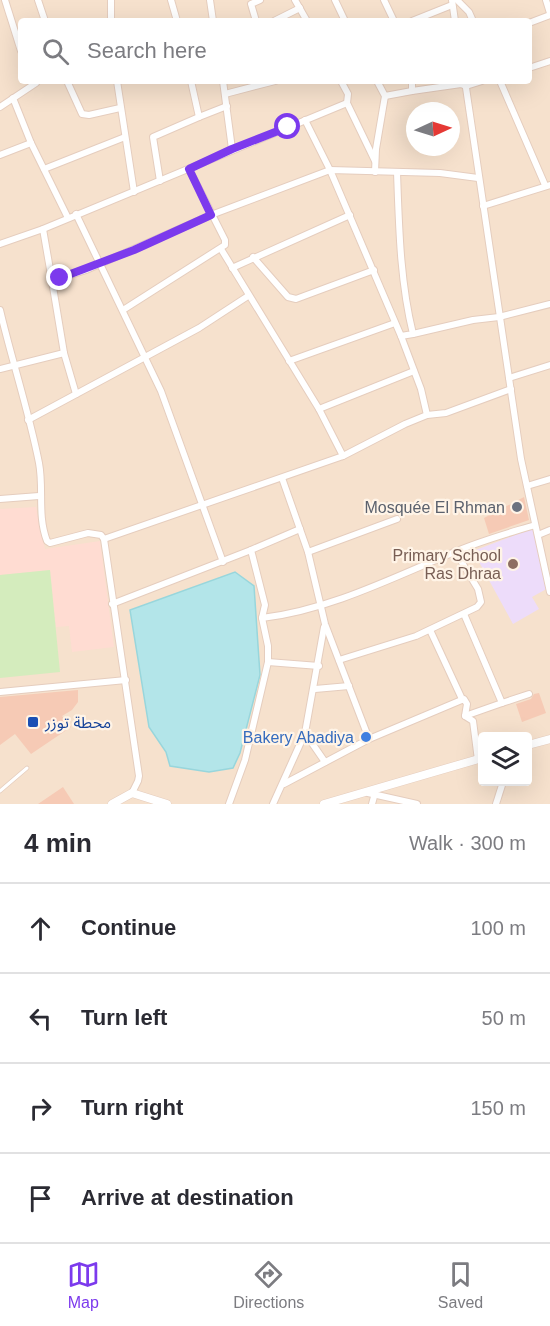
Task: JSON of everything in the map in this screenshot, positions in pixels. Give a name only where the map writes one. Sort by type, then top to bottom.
[{"type":"street","points":[[5,0],[18,37]]},
{"type":"street","points":[[38,0],[44,18]]},
{"type":"street","points":[[111,0],[111,18]]},
{"type":"street","points":[[171,0],[176,18]]},
{"type":"street","points":[[210,0],[213,18]]},
{"type":"street","points":[[255,18],[251,2],[260,0]]},
{"type":"street","points":[[295,0],[306,18]]},
{"type":"street","points":[[335,0],[344,18]]},
{"type":"street","points":[[384,0],[393,18]]},
{"type":"street","points":[[532,22],[550,14],[546,0]]},
{"type":"street","points":[[419,18],[454,2]]},
{"type":"street","points":[[454,2],[455,18]]},
{"type":"street","points":[[454,2],[469,12],[472,18]]},
{"type":"street","points":[[280,18],[300,8]]},
{"type":"street","points":[[532,67],[550,61]]},
{"type":"street","points":[[0,107],[34,84]]},
{"type":"street","points":[[68,84],[82,114],[89,115],[120,108]]},
{"type":"street","points":[[117,84],[134,192]]},
{"type":"street","points":[[192,84],[199,117]]},
{"type":"street","points":[[223,84],[232,149]]},
{"type":"street","points":[[225,94],[260,84]]},
{"type":"street","points":[[343,84],[348,94],[347,103],[375,161]]},
{"type":"street","points":[[375,172],[386,96],[379,84]]},
{"type":"street","points":[[412,84],[412,91]]},
{"type":"street","points":[[386,96],[465,84],[520,459],[535,525],[547,556],[550,592]]},
{"type":"street","points":[[483,206],[548,185],[501,84]]},
{"type":"street","points":[[13,98],[31,142],[68,218]]},
{"type":"street","points":[[0,244],[43,229],[347,103]]},
{"type":"street","points":[[160,181],[153,137],[226,106]]},
{"type":"street","points":[[305,120],[330,170],[374,270],[421,389],[427,415]]},
{"type":"street","points":[[44,169],[124,137]]},
{"type":"street","points":[[0,155],[31,142]]},
{"type":"street","points":[[123,310],[225,245],[225,240],[189,169]]},
{"type":"street","points":[[52,281],[100,264],[211,215],[330,170],[440,173],[478,178]]},
{"type":"street","points":[[397,172],[400,250],[406,305],[413,334]]},
{"type":"street","points":[[76,214],[147,357],[171,414],[223,562]]},
{"type":"street","points":[[232,268],[350,215]]},
{"type":"street","points":[[43,229],[63,353],[76,394]]},
{"type":"street","points":[[221,249],[319,409],[343,456]]},
{"type":"street","points":[[254,258],[288,297],[297,299],[374,270]]},
{"type":"street","points":[[28,420],[147,357],[214,319],[248,296]]},
{"type":"street","points":[[401,336],[473,320],[499,317],[550,304]]},
{"type":"street","points":[[0,310],[41,476],[39,496],[47,541],[50,543],[88,533],[101,535],[104,539],[139,776],[132,793],[113,804]]},
{"type":"street","points":[[289,361],[395,323]]},
{"type":"street","points":[[0,369],[63,353]]},
{"type":"street","points":[[509,378],[550,365]]},
{"type":"street","points":[[319,409],[414,371]]},
{"type":"street","points":[[104,539],[343,456],[427,415],[446,413],[511,389]]},
{"type":"street","points":[[282,478],[308,552],[325,624],[369,739]]},
{"type":"street","points":[[527,486],[550,479]]},
{"type":"street","points":[[0,499],[39,496]]},
{"type":"street","points":[[308,552],[397,519]]},
{"type":"street","points":[[262,618],[285,616],[320,606],[455,551],[535,525]]},
{"type":"street","points":[[112,604],[223,562],[300,529]]},
{"type":"street","points":[[538,535],[550,530]]},
{"type":"street","points":[[229,804],[245,760],[268,662],[268,646],[262,618],[265,605],[251,550]]},
{"type":"street","points":[[339,660],[395,644],[477,607],[481,602],[478,589],[455,551]]},
{"type":"street","points":[[464,614],[502,703]]},
{"type":"street","points":[[273,804],[305,733],[315,689],[325,624]]},
{"type":"street","points":[[430,630],[462,699],[467,704],[465,716]]},
{"type":"street","points":[[268,662],[319,666]]},
{"type":"street","points":[[0,692],[126,680]]},
{"type":"street","points":[[315,689],[349,686]]},
{"type":"street","points":[[465,716],[529,694]]},
{"type":"street","points":[[283,784],[369,739],[462,699]]},
{"type":"street","points":[[465,716],[473,721],[478,748]]},
{"type":"street","points":[[305,733],[325,762]]},
{"type":"street","points":[[532,744],[550,739]]},
{"type":"street","points":[[324,804],[478,760]]},
{"type":"street","points":[[496,804],[502,786]]},
{"type":"street","points":[[132,793],[166,804]]},
{"type":"street","points":[[361,793],[375,793],[417,804]]},
{"type":"street","points":[[372,804],[375,793]]},
{"type":"lane","points":[[0,791],[27,768]]},
{"type":"shaded area","points":[[0,0],[550,0],[550,804],[0,804]]},
{"type":"shaded area","points":[[36,507],[45,549],[100,541],[114,647],[72,652],[69,626],[56,627],[50,570],[0,575],[0,509]]},
{"type":"shaded area","name":"Primary School Ras Dhraa","points":[[536,527],[550,577],[550,587],[532,597],[539,609],[513,624],[473,551]]},
{"type":"green space","points":[[50,570],[60,672],[0,678],[0,575]]},
{"type":"water","points":[[235,572],[254,586],[260,675],[240,753],[233,768],[209,772],[170,766],[166,752],[149,727],[130,610]]},
{"type":"building","name":"Mosquée El Rhman","points":[[524,497],[529,520],[489,534],[484,518]]},
{"type":"building","name":"محطة توزر","points":[[78,690],[78,702],[72,710],[62,716],[71,727],[31,754],[15,734],[0,745],[0,697]]},
{"type":"building","points":[[539,693],[546,713],[522,722],[516,704],[531,699],[534,694]]},
{"type":"building","points":[[63,787],[74,804],[38,804]]},
{"type":"place","name":"Mosquée El Rhman","points":[[517,507]]},
{"type":"place","name":"Primary School Ras Dhraa","points":[[513,564]]},
{"type":"place","name":"محطة توزر","points":[[33,722]]},
{"type":"place","name":"Bakery Abadiya","points":[[366,737]]},
{"type":"route","points":[[60,278],[134,250],[211,215],[189,169],[288,127]]}]
